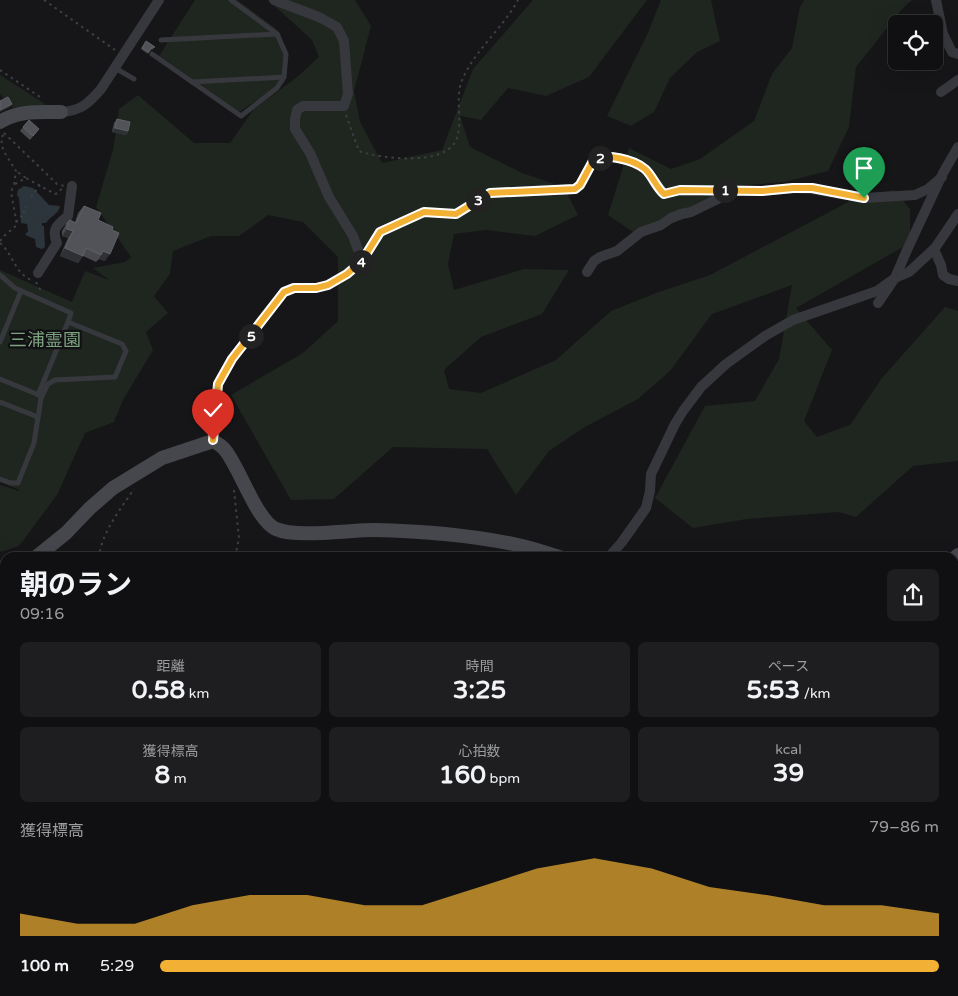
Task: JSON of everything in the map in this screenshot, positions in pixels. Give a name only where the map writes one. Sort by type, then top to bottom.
[{"type":"street","points":[[4,128],[11,116],[27,112],[73,111],[90,102],[115,68],[159,0]]},
{"type":"street","points":[[274,0],[319,17],[337,27],[344,41],[348,94],[344,106],[303,106],[297,110],[294,119],[295,129],[310,154],[329,196],[353,236],[362,261]]},
{"type":"street","points":[[936,0],[943,34],[952,52],[958,54]]},
{"type":"street","points":[[940,92],[958,80]]},
{"type":"street","points":[[878,303],[895,278],[958,147]]},
{"type":"street","points":[[213,440],[218,384],[232,359],[284,292],[294,288],[316,288],[328,285],[347,274],[362,261],[380,232],[424,212],[456,214],[490,193],[575,189],[580,185],[596,158],[617,156],[645,169],[657,188],[664,194],[680,190],[762,191],[812,188],[864,198],[915,195],[928,189],[942,177]]},
{"type":"street","points":[[37,278],[57,243],[54,236],[56,226],[68,216],[68,183]]},
{"type":"street","points":[[588,272],[594,261],[622,248],[641,232],[661,225],[681,214],[691,212],[734,190]]},
{"type":"street","points":[[613,552],[646,508],[651,474],[675,424],[701,387],[726,364],[765,336],[793,320],[877,291],[895,278],[910,272],[934,249],[958,214]]},
{"type":"street","points":[[934,249],[943,275],[958,281]]},
{"type":"street","points":[[42,552],[66,533],[113,488],[162,458],[213,440]]},
{"type":"street","points":[[213,440],[224,448],[263,518],[274,528],[288,533],[373,530],[423,532],[485,539],[540,552]]},
{"type":"lane","points":[[152,54],[241,116],[278,88],[284,77],[286,54],[277,34],[231,0]]},
{"type":"lane","points":[[161,40],[277,34]]},
{"type":"lane","points":[[115,68],[134,79]]},
{"type":"lane","points":[[192,82],[284,77]]},
{"type":"lane","points":[[0,275],[15,288],[71,313],[40,396],[34,443],[18,483],[11,483],[0,479]]},
{"type":"lane","points":[[0,342],[21,291]]},
{"type":"lane","points":[[40,396],[48,384],[54,380],[115,377],[126,351],[122,344],[68,322]]},
{"type":"lane","points":[[0,379],[40,396]]},
{"type":"lane","points":[[0,402],[38,417]]},
{"type":"path","points":[[44,0],[123,56]]},
{"type":"path","points":[[344,106],[358,151],[370,155],[394,158],[428,157],[448,150],[454,145],[457,138],[460,121],[460,86],[464,76],[510,16],[518,0]]},
{"type":"path","points":[[0,70],[46,102]]},
{"type":"path","points":[[4,128],[57,184],[64,186],[58,193],[54,194],[16,170],[3,150],[1,138],[4,128]]},
{"type":"path","points":[[16,170],[11,192],[17,226],[4,236],[0,242],[7,249],[15,267],[24,277],[37,278],[41,291],[38,298]]},
{"type":"path","points":[[14,185],[26,178]]},
{"type":"path","points":[[57,184],[68,183]]},
{"type":"path","points":[[31,198],[40,185]]},
{"type":"path","points":[[16,222],[25,213],[23,211],[26,207]]},
{"type":"path","points":[[100,552],[100,546],[116,516],[137,484],[139,473]]},
{"type":"path","points":[[233,484],[239,538],[236,552]]},
{"type":"green space","points":[[195,0],[237,0],[274,27],[280,33],[288,56],[285,82],[239,112],[159,56]]},
{"type":"green space","name":"三浦霊園","points":[[268,0],[355,0],[371,26],[354,91],[360,122],[382,163],[442,150],[473,69],[533,0],[647,0],[589,77],[546,96],[508,88],[481,120],[460,116],[470,147],[522,173],[564,187],[578,215],[535,236],[486,230],[454,234],[448,264],[454,290],[524,269],[569,270],[542,314],[481,337],[444,370],[449,389],[481,393],[556,360],[611,311],[656,293],[710,275],[858,197],[894,190],[910,209],[910,243],[796,308],[832,350],[804,421],[817,437],[850,425],[882,378],[945,307],[958,311],[958,461],[913,466],[856,517],[839,512],[747,519],[693,528],[655,498],[705,406],[755,401],[779,359],[792,285],[712,314],[670,371],[638,399],[585,427],[549,451],[516,495],[487,449],[393,447],[334,499],[291,500],[231,395],[303,353],[338,321],[338,257],[303,222],[268,215],[239,236],[211,236],[173,251],[170,274],[154,296],[168,313],[146,332],[153,350],[123,400],[114,422],[85,433],[57,495],[19,546],[0,552],[0,485],[20,490],[0,482],[0,270],[72,302],[85,271],[109,280],[93,268],[125,262],[131,257],[96,207],[113,150],[119,109],[138,95],[194,143],[230,143],[254,109],[297,77],[319,57],[312,40]]},
{"type":"green space","points":[[661,0],[711,0],[720,41],[697,52],[670,78],[654,112],[631,126],[607,116],[647,35]]},
{"type":"green space","points":[[804,0],[912,0],[897,15],[888,15],[888,27],[856,67],[849,127],[828,171],[784,182],[736,186],[687,218],[639,236],[608,215],[629,148],[671,169],[700,159],[754,121],[772,74],[792,48],[800,7]]},
{"type":"green space","points":[[0,75],[45,104],[45,106],[13,108],[0,94]]},
{"type":"shaded area","points":[[24,186],[33,188],[49,205],[60,206],[58,211],[46,223],[42,223],[42,226],[44,226],[45,247],[42,249],[36,247],[35,239],[25,235],[28,231],[27,224],[21,223],[19,198],[17,195],[18,190]]},
{"type":"building","points":[[146,41],[155,47],[151,48],[149,52],[142,48]]},
{"type":"building","points":[[8,97],[12,104],[0,110],[0,101]]},
{"type":"building","points":[[117,119],[130,122],[128,131],[115,128]]},
{"type":"building","points":[[29,120],[39,129],[33,136],[23,127]]},
{"type":"building","points":[[84,206],[101,213],[98,220],[113,227],[112,230],[119,233],[110,254],[103,251],[101,255],[86,248],[83,256],[65,248],[73,231],[67,229],[67,223],[70,220],[76,223]]},
{"type":"route","points":[[213,440],[218,384],[232,359],[284,292],[294,288],[316,288],[328,285],[347,274],[362,261],[380,232],[424,212],[456,214],[490,193],[575,189],[580,185],[596,158],[617,156],[645,169],[657,188],[664,194],[696,189],[762,191],[812,188],[864,198]]}]
